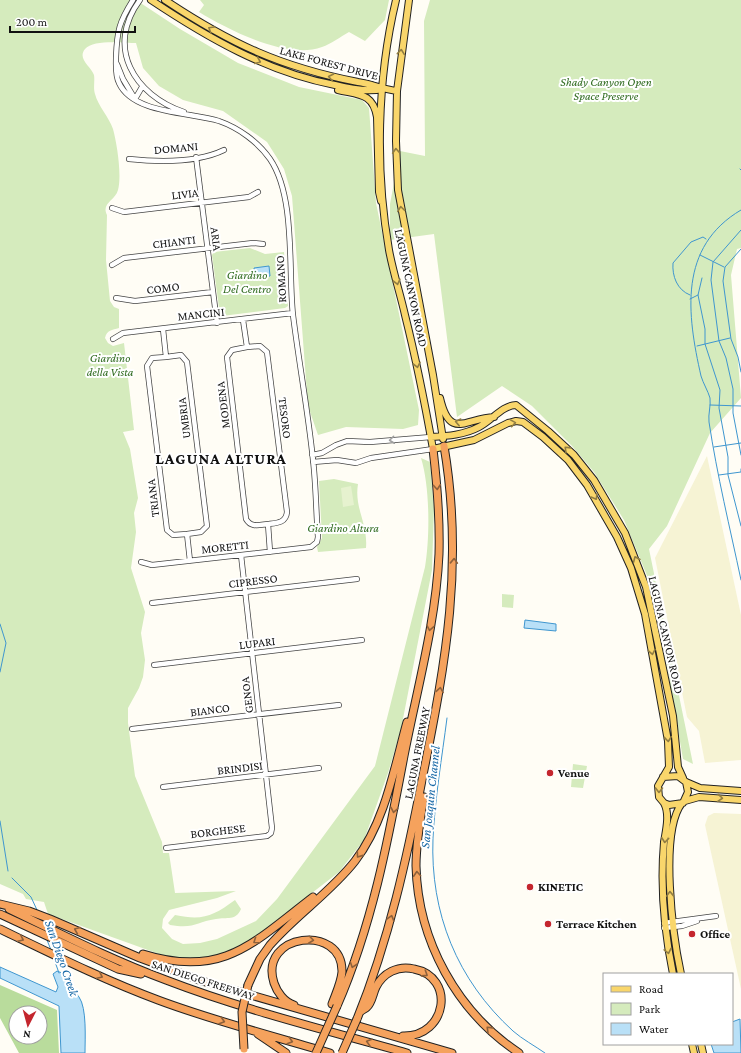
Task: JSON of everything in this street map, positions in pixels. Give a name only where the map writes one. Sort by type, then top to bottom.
[{"type":"highway","name":"LAGUNA FREEWAY","points":[[342,1053],[360,1012],[380,955],[402,879],[444,668],[452,589],[454,541],[452,504],[444,446]]},
{"type":"highway","name":"LAGUNA FREEWAY","points":[[335,1005],[357,956],[380,873],[432,614],[439,555],[439,516],[433,449]]},
{"type":"highway","points":[[244,1051],[242,1012],[248,985],[260,959],[270,944],[342,874],[364,848],[378,818],[406,722],[416,673],[423,662]]},
{"type":"highway","points":[[427,756],[426,780],[418,834],[416,860],[419,896],[426,928],[441,966],[462,1000],[491,1032],[519,1053]]},
{"type":"highway","points":[[104,942],[171,961],[189,963],[217,959],[237,952],[256,941],[342,874]]},
{"type":"highway","points":[[0,905],[29,911],[202,980],[452,1053]]},
{"type":"highway","name":"SAN DIEGO FREEWAY","points":[[0,905],[113,958],[167,980],[217,998],[406,1053]]},
{"type":"highway","points":[[0,914],[118,969],[167,980]]},
{"type":"highway","points":[[0,929],[65,960],[158,1000],[330,1053]]},
{"type":"highway","points":[[316,1053],[323,1038],[322,1032],[335,1005],[342,972],[340,961],[332,949],[322,942],[309,939],[295,941],[283,949],[277,956],[273,969],[273,980],[280,994],[290,1003],[330,1016],[341,1021]]},
{"type":"highway","points":[[360,1012],[368,1006],[376,986],[389,973],[407,968],[417,969],[426,973],[433,979],[440,992],[441,1007],[438,1016],[429,1028],[420,1034],[411,1036],[393,1036]]},
{"type":"highway","points":[[253,1030],[286,1053]]},
{"type":"main road","name":"LAKE FOREST DRIVE","points":[[151,0],[230,49],[288,74],[342,87],[373,91],[383,89]]},
{"type":"main road","name":"LAKE FOREST DRIVE","points":[[166,0],[229,39],[259,54],[306,71],[360,82],[383,89],[397,90]]},
{"type":"main road","name":"LAGUNA CANYON ROAD","points":[[396,0],[384,70],[381,152],[384,213],[389,251],[415,356],[433,449],[474,440],[508,423],[516,421],[523,422],[543,437],[568,460],[587,484],[617,537],[631,568],[644,614],[668,741],[670,764],[663,777]]},
{"type":"main road","name":"LAGUNA CANYON ROAD","points":[[409,0],[397,90],[396,141],[398,190],[433,375],[444,446]]},
{"type":"main road","points":[[288,74],[298,80],[364,96],[370,99],[375,106],[377,117],[379,192],[384,213]]},
{"type":"main road","points":[[433,375],[442,407],[450,420],[465,424],[495,416]]},
{"type":"main road","name":"LAGUNA CANYON ROAD","points":[[431,437],[442,437],[469,431],[509,406],[516,405],[574,455],[590,475],[625,533],[643,580],[673,716],[678,767],[685,781]]},
{"type":"main road","points":[[644,614],[650,609]]},
{"type":"main road","points":[[673,973],[664,925],[663,860],[667,816],[664,803],[658,792],[658,786],[663,777],[674,775],[700,788],[741,791]]},
{"type":"main road","points":[[681,973],[672,925],[671,852],[675,815],[684,802],[688,792],[685,781]]},
{"type":"main road","points":[[664,803],[675,805],[696,797],[741,800]]},
{"type":"street","name":"ROMANO","points":[[133,0],[122,16],[117,30],[116,67],[120,84],[128,95],[157,108],[197,116],[230,126],[244,134],[259,146],[274,166],[283,188],[290,245],[293,314],[313,462],[318,537],[317,542],[311,547]]},
{"type":"street","points":[[140,0],[130,16],[126,26],[129,64],[142,87],[164,104],[197,116]]},
{"type":"street","name":"ROMANO","points":[[116,58],[118,67],[136,99]]},
{"type":"street","points":[[118,67],[129,64]]},
{"type":"street","points":[[136,99],[142,87]]},
{"type":"street","name":"DOMANI","points":[[129,158],[159,162],[214,155],[224,150]]},
{"type":"street","name":"ARIA","points":[[196,157],[217,323]]},
{"type":"street","name":"LIVIA","points":[[112,208],[124,212],[249,197],[258,192]]},
{"type":"street","name":"CHIANTI","points":[[112,265],[124,258],[253,243],[263,244]]},
{"type":"street","name":"COMO","points":[[116,298],[135,301],[213,292]]},
{"type":"street","name":"MANCINI","points":[[112,339],[123,333],[293,314]]},
{"type":"street","points":[[243,320],[247,347]]},
{"type":"street","points":[[163,329],[166,357]]},
{"type":"street","name":"TESORO","points":[[247,347],[260,346],[267,352],[287,512],[286,518],[280,523],[268,524]]},
{"type":"street","name":"MODENA","points":[[247,347],[232,350],[228,357],[246,519],[249,524],[253,526],[268,524]]},
{"type":"street","name":"UMBRIA","points":[[166,357],[181,355],[187,362],[207,526],[201,532],[187,534]]},
{"type":"street","name":"TRIANA","points":[[166,357],[152,358],[147,366],[166,522],[169,534],[187,534]]},
{"type":"street","points":[[312,455],[322,453],[347,441],[370,442],[431,437]]},
{"type":"street","points":[[313,462],[337,460],[356,463],[371,458],[433,449]]},
{"type":"street","points":[[268,524],[270,552]]},
{"type":"street","points":[[187,534],[190,561]]},
{"type":"street","name":"MORETTI","points":[[141,562],[152,565],[311,547]]},
{"type":"street","name":"GENOA","points":[[241,555],[272,828],[271,832]]},
{"type":"street","name":"CIPRESSO","points":[[152,604],[357,579]]},
{"type":"street","name":"LUPARI","points":[[154,665],[362,640]]},
{"type":"street","name":"BIANCO","points":[[132,729],[339,704]]},
{"type":"street","name":"BRINDISI","points":[[163,787],[319,768]]},
{"type":"street","name":"BORGHESE","points":[[166,848],[267,836],[271,832]]},
{"type":"street","points":[[664,925],[691,923],[716,916]]},
{"type":"shaded area","points":[[707,456],[741,615],[741,760],[705,763],[699,731],[687,717],[655,558]]},
{"type":"shaded area","points":[[714,813],[741,814],[741,989],[705,825],[708,816]]},
{"type":"green space","name":"Giardino della Vista","points":[[0,0],[136,0],[180,29],[238,63],[299,87],[362,100],[369,108],[376,203],[419,410],[418,425],[403,429],[346,427],[318,435],[308,406],[292,196],[284,169],[267,142],[223,111],[183,100],[159,86],[143,68],[136,43],[109,42],[95,44],[85,49],[83,53],[85,62],[94,75],[94,89],[96,98],[113,129],[119,168],[118,190],[106,208],[106,260],[110,301],[114,307],[119,309],[119,328],[108,332],[105,338],[108,343],[113,346],[124,343],[134,430],[123,432],[130,449],[138,498],[134,513],[136,532],[131,568],[145,612],[141,633],[145,660],[143,677],[128,708],[128,723],[135,776],[162,842],[163,853],[169,853],[175,893],[236,891],[217,898],[169,910],[163,919],[162,928],[172,939],[183,944],[200,943],[217,939],[256,921],[277,899],[375,766],[425,567],[428,541],[428,497],[421,458],[430,462],[434,508],[432,570],[401,729],[388,773],[364,840],[339,872],[250,941],[224,954],[199,959],[176,958],[159,954],[48,914],[44,902],[26,899],[23,894],[0,884]]},
{"type":"green space","points":[[200,0],[389,0],[385,20],[365,41],[349,32],[322,47],[308,50],[292,50],[258,41],[226,27],[199,12],[204,5]]},
{"type":"green space","name":"Shady Canyon Open Space Preserve","points":[[430,0],[741,0],[741,248],[737,249],[731,275],[741,398],[710,433],[667,526],[649,549],[693,764],[683,759],[658,614],[648,578],[624,520],[594,472],[572,446],[532,406],[502,386],[457,417],[434,234],[390,240],[390,204],[400,151],[425,156],[424,21]]},
{"type":"green space","name":"Giardino Del Centro","points":[[250,248],[265,254],[284,252],[288,306],[285,308],[222,316],[220,315],[212,255],[214,252]]},
{"type":"green space","name":"Giardino Altura","points":[[334,479],[358,484],[358,501],[365,531],[366,548],[318,552],[317,547],[322,538],[319,481]]},
{"type":"green space","points":[[351,486],[354,505],[343,507],[341,488]]},
{"type":"green space","points":[[502,594],[514,595],[513,608],[502,607]]},
{"type":"green space","points":[[573,764],[587,766],[583,788],[571,787]]},
{"type":"green space","points":[[235,900],[241,909],[234,917],[209,920],[190,926],[170,925],[168,923],[175,915],[185,917],[207,916],[220,910]]},
{"type":"green space","points":[[0,985],[46,1005],[8,1005],[8,1033],[0,1018]]},
{"type":"green space","points":[[48,1006],[57,1010],[59,1053],[19,1053],[15,1045],[48,1045]]},
{"type":"water","points":[[269,266],[270,276],[255,278],[254,268]]},
{"type":"water","points":[[525,620],[556,624],[556,631],[524,628]]},
{"type":"water","name":"San Diego Creek","points":[[0,967],[56,992],[58,987],[53,974],[57,971],[62,973],[67,985],[82,1002],[85,1024],[85,1053],[61,1053],[59,1006],[0,978]]},
{"type":"water","points":[[740,1019],[741,1053],[714,1053],[711,1045],[733,1045],[733,1022]]},
{"type":"waterway","points":[[741,210],[721,225],[706,243],[697,262],[692,284],[691,306],[692,329],[696,353],[701,376],[710,398],[709,422],[741,580]]},
{"type":"waterway","points":[[741,230],[713,262],[711,280],[719,341],[726,358],[733,389],[733,413],[741,455]]},
{"type":"waterway","points":[[690,295],[685,293],[676,282],[673,273],[673,263],[691,242],[703,237],[706,239]]},
{"type":"waterway","points":[[741,249],[725,267],[723,281],[731,339],[738,357],[741,372]]},
{"type":"waterway","points":[[700,255],[724,267]]},
{"type":"waterway","points":[[702,278],[698,295],[705,329],[705,344],[720,390],[719,408],[728,457],[728,475],[741,526]]},
{"type":"waterway","points":[[690,299],[698,295]]},
{"type":"waterway","points":[[697,346],[730,338]]},
{"type":"waterway","points":[[710,405],[741,406]]},
{"type":"waterway","points":[[714,447],[741,443]]},
{"type":"waterway","points":[[719,475],[741,472],[741,469]]},
{"type":"waterway","name":"San Diego Creek","points":[[0,624],[6,643],[0,672]]},
{"type":"waterway","name":"San Joaquin Channel","points":[[447,718],[437,793],[433,838],[433,866],[436,893],[442,919],[451,944],[462,967],[476,990],[493,1011],[513,1031],[545,1053]]},
{"type":"waterway","name":"San Diego Creek","points":[[0,821],[8,871]]},
{"type":"waterway","name":"San Diego Creek","points":[[12,878],[31,897],[37,910]]},
{"type":"waterway","name":"San Diego Creek","points":[[47,940],[51,950]]},
{"type":"waterway","name":"San Diego Creek","points":[[54,959],[59,973]]},
{"type":"place","name":"Venue","points":[[550,773]]},
{"type":"place","name":"KINETIC","points":[[530,887]]},
{"type":"place","name":"Terrace Kitchen","points":[[548,924]]},
{"type":"place","name":"Office","points":[[692,934]]},
{"type":"district","name":"LAGUNA ALTURA","points":[[221,458]]}]
